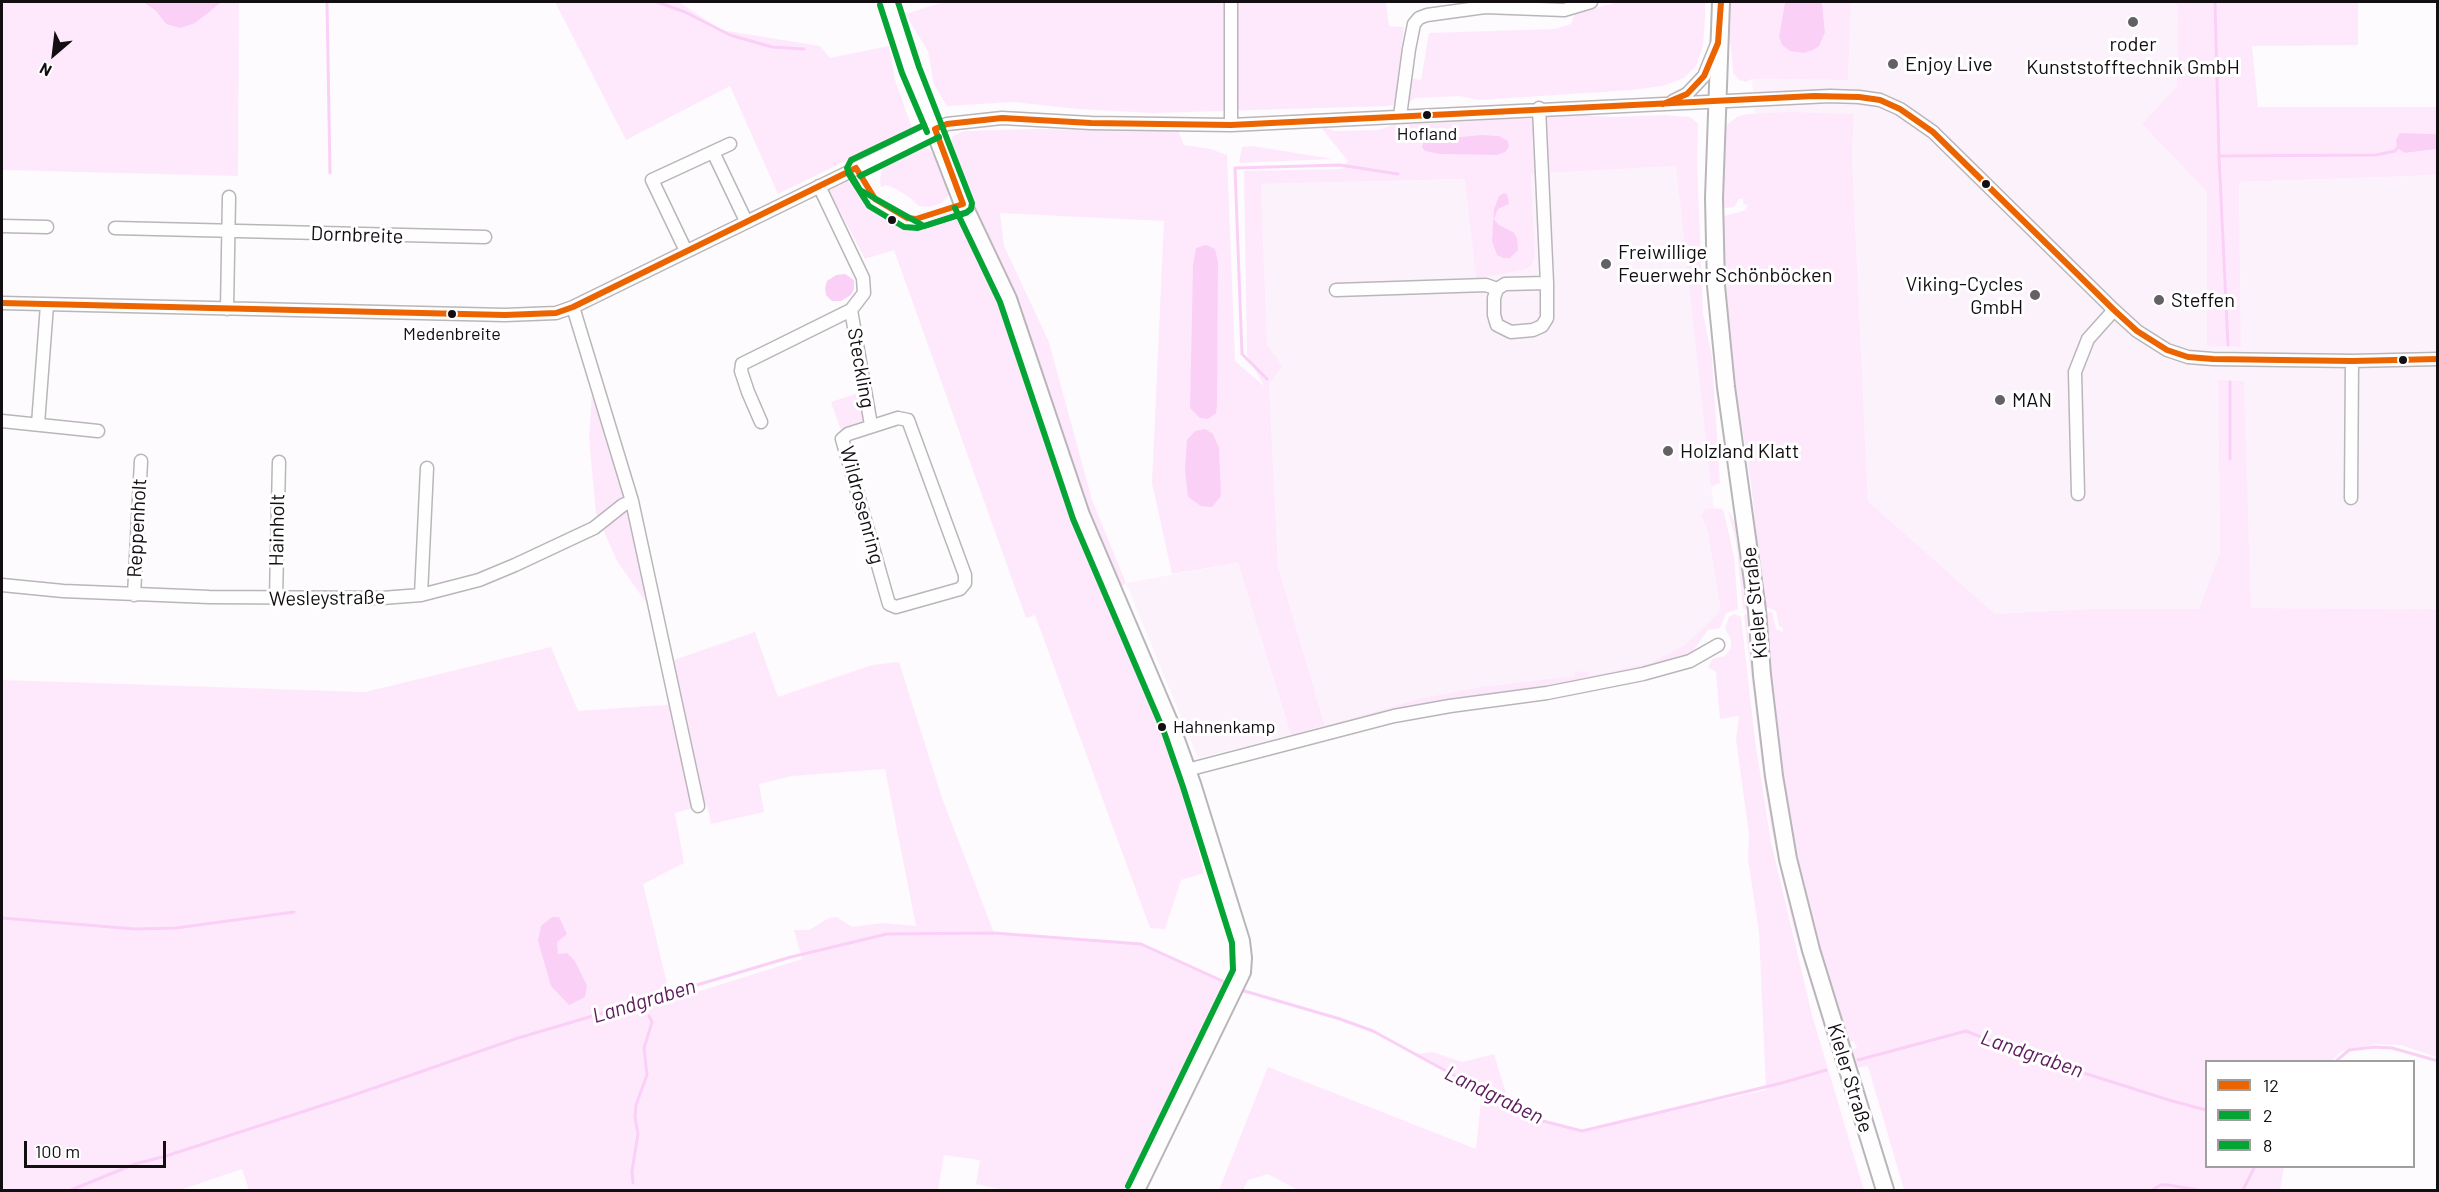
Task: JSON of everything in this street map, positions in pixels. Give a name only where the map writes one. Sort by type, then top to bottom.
[{"type":"main road","points":[[889,2],[911,70],[963,204],[1008,299],[1081,515],[1172,729],[1241,942],[1244,958],[1242,972],[1136,1191]]},
{"type":"main road","name":"Kieler Straße","points":[[1720,2],[1714,198],[1716,286],[1726,387],[1756,598],[1774,776],[1788,859],[1811,950],[1885,1191]]},
{"type":"street","points":[[1231,2],[1231,124]]},
{"type":"street","points":[[1400,116],[1409,49],[1414,24],[1419,18],[1485,7],[1564,10],[1591,2]]},
{"type":"street","points":[[1668,103],[1687,94],[1699,83],[1718,43]]},
{"type":"street","points":[[2,303],[529,316],[556,313],[573,307],[947,124],[1002,118],[1091,123],[1231,124],[1814,96],[1859,97],[1880,100],[1900,109],[1933,132],[2114,310],[2137,331],[2167,350],[2188,357],[2352,361],[2438,359]]},
{"type":"street","points":[[1539,108],[1547,283],[1547,318],[1542,326],[1533,330],[1511,332],[1497,325],[1494,315],[1494,298],[1497,289],[1505,284],[1547,283]]},
{"type":"street","points":[[686,251],[652,180],[730,144]]},
{"type":"street","points":[[713,152],[746,221]]},
{"type":"street","points":[[761,422],[741,371],[742,364],[851,310],[864,293],[863,278],[819,186]]},
{"type":"street","points":[[227,309],[229,197]]},
{"type":"street","points":[[2,226],[47,227]]},
{"type":"street","name":"Dornbreite","points":[[115,228],[485,237]]},
{"type":"street","points":[[1336,290],[1486,285],[1497,289]]},
{"type":"street","points":[[38,424],[47,304]]},
{"type":"street","points":[[573,307],[632,501],[698,806]]},
{"type":"street","name":"Steckling","points":[[851,310],[871,425]]},
{"type":"street","points":[[2078,494],[2075,372],[2088,339],[2114,310]]},
{"type":"street","points":[[2351,498],[2352,361]]},
{"type":"street","name":"Wildrosenring","points":[[898,417],[908,420],[964,574],[964,583],[960,589],[896,607],[889,604],[842,439],[846,434],[871,425],[898,417]]},
{"type":"street","points":[[2,421],[98,431]]},
{"type":"street","name":"Reppenholt","points":[[134,595],[141,460]]},
{"type":"street","name":"Hainholt","points":[[276,599],[279,462]]},
{"type":"street","points":[[422,595],[427,468]]},
{"type":"street","name":"Wesleystraße","points":[[2,585],[134,595],[276,599],[382,598],[422,595],[479,580],[515,565],[594,528],[623,505],[632,501]]},
{"type":"street","points":[[1187,770],[1394,716],[1547,693],[1643,674],[1690,661],[1718,645]]},
{"type":"shaded area","points":[[2,2],[143,2],[156,11],[166,24],[214,9],[222,2],[239,2],[238,176],[2,170]]},
{"type":"shaded area","points":[[143,2],[222,2],[195,23],[180,28],[166,24],[156,11]]},
{"type":"shaded area","points":[[555,2],[679,2],[721,30],[820,46],[830,58],[889,46],[895,80],[912,128],[778,194],[730,86],[626,140]]},
{"type":"shaded area","points":[[944,2],[1386,2],[1389,26],[1404,27],[1398,76],[1421,80],[1429,33],[1555,29],[1571,24],[1575,13],[1619,2],[1705,2],[1705,19],[1703,45],[1696,66],[1684,78],[1662,86],[1479,100],[1460,96],[1416,98],[1407,103],[1387,106],[1154,113],[1078,109],[1013,102],[947,106],[934,85],[928,51],[905,14]]},
{"type":"shaded area","points":[[1727,2],[1785,2],[1779,36],[1825,32],[1822,2],[1851,2],[1848,80],[1752,79],[1746,82],[1739,80],[1733,73]]},
{"type":"shaded area","points":[[1785,2],[1822,2],[1825,32],[1819,46],[1804,53],[1790,51],[1782,45],[1779,36]]},
{"type":"shaded area","points":[[1851,2],[2173,2],[2178,6],[2177,86],[2142,124],[2207,192],[2207,345],[2241,347],[2239,182],[2437,175],[2437,609],[2251,608],[2243,381],[2218,379],[2220,553],[2199,609],[2087,609],[1995,614],[1868,501],[1852,157],[1854,114],[1755,114],[1752,79],[1848,80]]},
{"type":"shaded area","points":[[2173,2],[2358,2],[2358,45],[2252,46],[2258,107],[2437,107],[2437,134],[2400,133],[2405,153],[2437,149],[2437,175],[2239,182],[2241,347],[2207,346],[2207,192],[2142,124],[2177,86],[2178,7]]},
{"type":"shaded area","points":[[1789,112],[1854,114],[1852,157],[1868,501],[1995,614],[2087,609],[2199,609],[2220,553],[2218,379],[2244,381],[2251,608],[2437,609],[2437,1057],[2400,1045],[2376,1044],[2342,1051],[2332,1060],[2205,1060],[2205,1168],[2284,1168],[2280,1190],[1904,1190],[1868,1066],[1852,1069],[1847,1052],[1857,1048],[1854,1041],[1846,1043],[1798,883],[1775,748],[1764,613],[1772,612],[1776,629],[1783,632],[1783,628],[1779,626],[1776,611],[1764,606],[1751,483],[1736,389],[1728,317],[1721,217],[1746,210],[1748,205],[1743,204],[1743,199],[1739,199],[1734,207],[1726,208],[1721,205],[1724,127],[1737,117],[1747,114]]},
{"type":"shaded area","points":[[1584,115],[1611,117],[1665,115],[1690,117],[1698,124],[1697,163],[1703,313],[1712,357],[1720,483],[1711,487],[1676,166],[1531,174],[1535,256],[1531,266],[1524,270],[1476,278],[1465,179],[1261,184],[1267,344],[1282,366],[1269,384],[1278,566],[1325,726],[1423,698],[1482,687],[1575,676],[1575,672],[1587,671],[1589,676],[1650,663],[1684,646],[1719,613],[1720,604],[1708,531],[1701,516],[1705,509],[1723,509],[1734,556],[1738,609],[1726,613],[1720,628],[1708,630],[1690,655],[1662,666],[1326,731],[1324,726],[1291,735],[1238,563],[1172,574],[1152,483],[1164,221],[1000,213],[1004,246],[1049,342],[1092,500],[1126,583],[1118,588],[1095,541],[976,212],[951,150],[952,137],[964,131],[1034,129],[1178,131],[1184,145],[1211,149],[1227,155],[1235,361],[1264,386],[1247,355],[1244,171],[1341,169],[1348,161],[1319,125],[1334,131],[1379,130],[1392,125]]},
{"type":"shaded area","points":[[2400,133],[2437,134],[2437,149],[2405,153],[2397,148],[2396,140]]},
{"type":"shaded area","points":[[1481,135],[1499,136],[1508,141],[1509,147],[1505,152],[1497,155],[1440,154],[1425,151],[1422,147],[1424,141]]},
{"type":"shaded area","points":[[1252,146],[1333,159],[1239,163],[1242,147]]},
{"type":"shaded area","points":[[922,147],[929,149],[935,157],[950,193],[942,203],[930,207],[919,206],[896,189],[886,185],[881,187],[880,179],[884,160],[907,149]]},
{"type":"shaded area","points":[[1676,166],[1725,610],[1689,647],[1633,669],[1325,726],[1278,566],[1269,383],[1281,366],[1267,344],[1261,184],[1466,179],[1476,277],[1535,256],[1531,174]]},
{"type":"shaded area","points":[[845,180],[859,187],[867,201],[878,210],[877,213],[897,224],[898,222],[915,226],[957,210],[1007,317],[1173,751],[1204,873],[1181,880],[1165,929],[1150,928],[1035,615],[1026,618],[894,250],[865,259],[828,189]]},
{"type":"shaded area","points":[[1507,194],[1509,204],[1498,209],[1494,219],[1499,225],[1513,232],[1517,238],[1518,250],[1510,258],[1497,255],[1492,241],[1494,209],[1499,196]]},
{"type":"shaded area","points":[[1206,245],[1215,249],[1218,262],[1217,405],[1216,413],[1208,419],[1200,418],[1190,408],[1193,265],[1196,248]]},
{"type":"shaded area","points":[[845,274],[854,280],[854,289],[851,295],[841,301],[832,301],[826,295],[827,281],[836,275]]},
{"type":"shaded area","points":[[592,391],[597,392],[625,491],[649,600],[645,601],[617,561],[596,513],[589,438]]},
{"type":"shaded area","points":[[861,392],[867,418],[864,423],[841,430],[831,402]]},
{"type":"shaded area","points":[[1205,429],[1213,434],[1219,448],[1221,496],[1212,507],[1201,506],[1188,497],[1185,470],[1187,440],[1195,431]]},
{"type":"shaded area","points":[[1728,511],[1738,527],[1745,563],[1748,607],[1746,610],[1743,608],[1736,541]]},
{"type":"shaded area","points":[[1238,563],[1291,735],[1198,758],[1126,583]]},
{"type":"shaded area","points":[[1749,613],[1756,678],[1833,1046],[1830,1047],[1793,926],[1771,827],[1744,615]]},
{"type":"shaded area","points":[[1734,614],[1741,617],[1755,740],[1771,842],[1812,1015],[1864,1190],[1298,1190],[1268,1174],[1248,1180],[1243,1190],[1219,1190],[1268,1067],[1476,1149],[1482,1090],[1417,1054],[1433,1052],[1462,1062],[1494,1054],[1510,1106],[1543,1121],[1581,1131],[1766,1090],[1759,932],[1748,859],[1749,834],[1736,739],[1739,716],[1720,719],[1716,672],[1708,667],[1712,659],[1725,656],[1731,648],[1731,640],[1725,628],[1729,617]]},
{"type":"shaded area","points":[[755,632],[778,697],[872,665],[899,662],[942,798],[994,933],[1141,944],[1229,984],[1155,1123],[1124,1190],[999,1190],[976,1184],[980,1160],[944,1155],[938,1190],[249,1190],[242,1169],[180,1190],[2,1190],[2,680],[365,692],[551,647],[578,711],[679,704],[671,661]],"holes":[[[885,769],[916,926],[882,923],[852,927],[837,917],[829,918],[809,930],[794,930],[802,959],[671,1000],[643,884],[684,863],[675,813],[707,804],[711,824],[764,812],[759,784],[792,776]]]},
{"type":"shaded area","points":[[552,917],[559,917],[567,934],[557,942],[558,954],[567,953],[575,961],[587,986],[585,997],[569,1005],[551,986],[538,941],[541,926]]},
{"type":"waterway","points":[[327,2],[330,173]]},
{"type":"waterway","points":[[657,2],[685,12],[730,35],[772,47],[804,49]]},
{"type":"waterway","points":[[2215,2],[2219,156],[2228,345]]},
{"type":"waterway","points":[[2219,156],[2376,155],[2395,151],[2397,148]]},
{"type":"waterway","points":[[1267,379],[1242,354],[1235,168],[1340,165],[1398,174]]},
{"type":"waterway","points":[[2230,382],[2230,459]]},
{"type":"waterway","points":[[2,918],[135,929],[176,928],[294,912]]},
{"type":"waterway","name":"Landgraben","points":[[71,1190],[135,1164],[348,1097],[515,1039],[791,957],[887,934],[994,933],[1141,944],[1229,984]]},
{"type":"waterway","name":"Landgraben","points":[[1241,990],[1373,1031],[1510,1106],[1543,1121],[1582,1131],[1782,1083],[1826,1070]]},
{"type":"waterway","points":[[633,1183],[632,1171],[638,1134],[635,1117],[636,1105],[647,1075],[644,1048],[652,1022],[649,1016]]},
{"type":"waterway","name":"Landgraben","points":[[1858,1060],[1966,1031],[2024,1054],[2205,1110]]},
{"type":"waterway","name":"Landgraben","points":[[2337,1060],[2349,1050],[2374,1047],[2392,1048],[2438,1061]]},
{"type":"waterway","points":[[2243,1190],[2254,1168]]},
{"type":"waterway","points":[[2152,1190],[2161,1185],[2198,1190]]},
{"type":"transit line","name":"8","points":[[898,2],[919,67],[972,203],[971,209],[967,212],[924,226],[860,190],[847,168],[851,160],[924,125]]},
{"type":"transit line","name":"12","points":[[1663,104],[1687,94],[1704,76],[1718,43],[1721,2]]},
{"type":"transit line","name":"2","points":[[880,5],[902,73],[927,132]]},
{"type":"transit line","name":"12","points":[[935,129],[947,124],[1002,118],[1091,123],[1231,125],[1814,96],[1880,100],[1900,109],[1933,132],[2114,310],[2137,331],[2167,350],[2188,357],[2213,359],[2352,361],[2438,359]]},
{"type":"transit line","name":"12","points":[[935,129],[963,204]]},
{"type":"transit line","name":"2","points":[[860,176],[939,137]]},
{"type":"transit line","name":"12","points":[[856,168],[875,199],[907,218],[916,219],[963,204]]},
{"type":"transit line","name":"12","points":[[2,303],[505,315],[556,313],[573,307],[856,168]]},
{"type":"transit line","name":"2","points":[[848,173],[869,206],[904,227],[918,228],[966,213]]},
{"type":"transit line","name":"2","points":[[955,208],[1000,302],[1073,519],[1164,732],[1232,943],[1233,970],[1128,1186]]},
{"type":"place","name":"roder Kunststofftechnik GmbH","points":[[2133,22]]},
{"type":"place","name":"Enjoy Live","points":[[1893,64]]},
{"type":"place","name":"Hofland","points":[[1427,115]]},
{"type":"place","name":"Freiwillige Feuerwehr Schönböcken","points":[[1606,264]]},
{"type":"place","name":"Viking-Cycles GmbH","points":[[2035,295]]},
{"type":"place","name":"Steffen","points":[[2159,300]]},
{"type":"place","name":"Medenbreite","points":[[452,314]]},
{"type":"place","name":"MAN","points":[[2000,400]]},
{"type":"place","name":"Holzland Klatt","points":[[1668,451]]},
{"type":"place","name":"Hahnenkamp","points":[[1162,727]]}]
